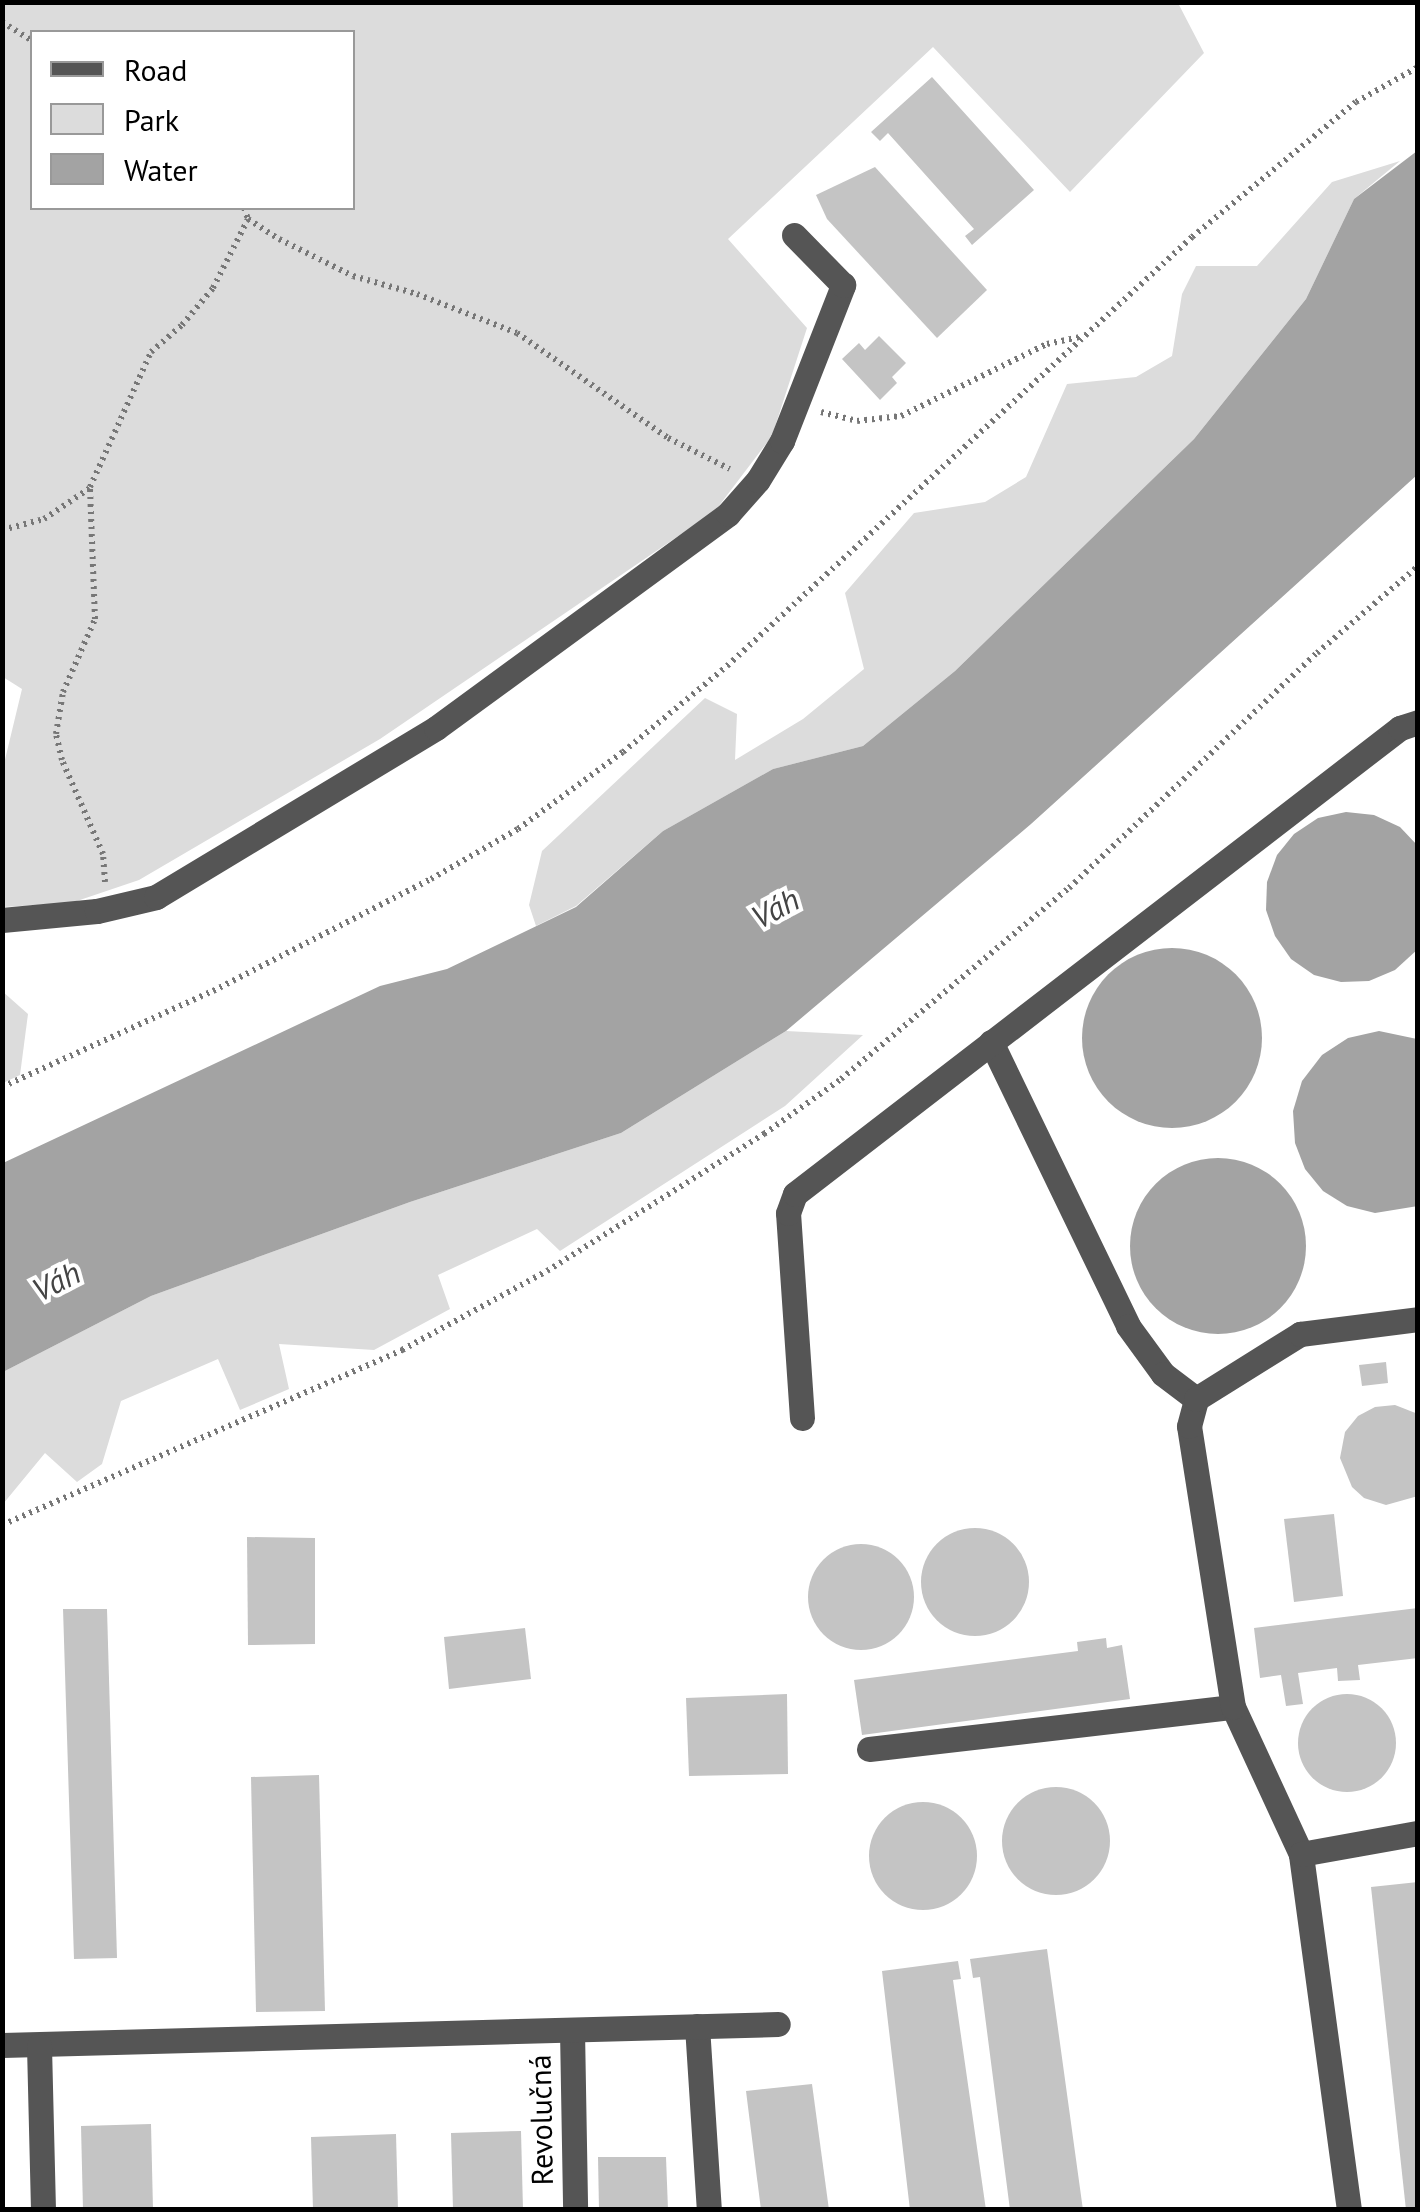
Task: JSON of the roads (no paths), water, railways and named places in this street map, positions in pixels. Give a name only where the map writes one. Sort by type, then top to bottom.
[{"type":"lane","points":[[2,920],[97,912],[156,896],[436,728],[728,514],[752,487],[782,441],[843,285],[794,235]]},
{"type":"lane","points":[[802,1418],[788,1213],[794,1194],[1400,728],[1418,722]]},
{"type":"lane","points":[[991,1042],[1128,1326],[1163,1374],[1196,1399]]},
{"type":"lane","points":[[1349,2210],[1302,1854],[1233,1707],[1189,1426],[1196,1399],[1300,1334],[1418,1319]]},
{"type":"lane","points":[[869,1750],[1233,1707]]},
{"type":"lane","points":[[1302,1854],[1418,1833]]},
{"type":"lane","points":[[2,2045],[778,2024]]},
{"type":"lane","points":[[697,2026],[709,2210]]},
{"type":"lane","name":"Revolučná","points":[[572,2030],[575,2210]]},
{"type":"lane","points":[[39,2046],[43,2210]]},
{"type":"water","name":"Váh","points":[[1417,151],[1417,475],[1031,824],[786,1031],[621,1133],[410,1202],[151,1296],[3,1372],[3,1163],[380,986],[447,969],[576,907],[663,831],[773,769],[863,746],[955,671],[1194,439],[1306,299],[1354,199]]},
{"type":"water","points":[[1346,812],[1374,815],[1400,827],[1417,845],[1418,949],[1395,970],[1369,981],[1341,982],[1314,975],[1291,959],[1275,936],[1266,910],[1267,882],[1277,855],[1294,834],[1318,818]]},
{"type":"water","points":[[1172,948],[1206,955],[1236,974],[1255,1004],[1262,1038],[1255,1072],[1236,1102],[1206,1121],[1172,1128],[1138,1121],[1108,1102],[1089,1072],[1082,1038],[1089,1004],[1108,974],[1138,955]]},
{"type":"water","points":[[1379,1031],[1417,1039],[1418,1206],[1375,1213],[1347,1206],[1323,1191],[1305,1169],[1295,1143],[1293,1111],[1302,1081],[1322,1055],[1348,1038]]},
{"type":"water","points":[[1218,1158],[1252,1164],[1280,1184],[1300,1212],[1306,1246],[1300,1280],[1280,1308],[1252,1328],[1218,1334],[1184,1328],[1156,1308],[1136,1280],[1130,1246],[1136,1212],[1156,1184],[1184,1164]]}]
